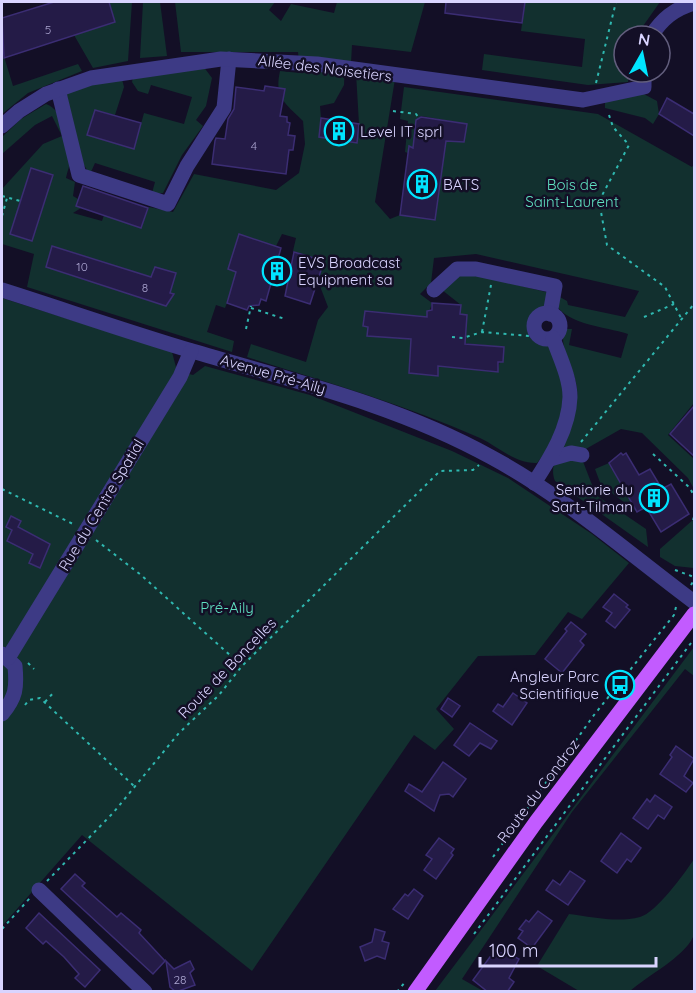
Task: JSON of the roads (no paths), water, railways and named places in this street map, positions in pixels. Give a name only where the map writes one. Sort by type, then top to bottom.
[{"type":"main road","name":"Route du Condroz","points":[[415,992],[537,822],[694,614]]},
{"type":"street","points":[[659,24],[678,8],[694,3]]},
{"type":"street","points":[[58,89],[79,175],[168,204],[187,166],[224,108],[229,59]]},
{"type":"street","name":"Allée des Noisetiers","points":[[2,126],[19,111],[58,89],[91,78],[132,70],[229,59],[317,64],[583,100],[644,87],[644,84]]},
{"type":"street","points":[[434,290],[457,269],[476,269],[555,285],[550,314]]},
{"type":"street","name":"Avenue Pré-Aily","points":[[2,290],[191,351],[311,384],[383,408],[490,456],[534,483],[694,602]]},
{"type":"street","points":[[542,314],[550,314],[558,319],[560,327],[553,338],[543,339],[536,333],[536,320],[542,314]]},
{"type":"street","points":[[534,483],[550,459],[564,426],[570,396],[565,370],[553,338]]},
{"type":"street","name":"Rue du Centre Spatial","points":[[5,656],[85,532],[180,377],[191,351]]},
{"type":"street","points":[[550,459],[576,454]]},
{"type":"street","points":[[2,714],[16,694],[15,666],[5,656]]},
{"type":"street","points":[[39,890],[145,992]]},
{"type":"place","name":"Level IT sprl","points":[[339,131]]},
{"type":"place","name":"BATS","points":[[422,184]]},
{"type":"place","name":"EVS Broadcast Equipment sa","points":[[277,271]]},
{"type":"place","name":"Seniorie du Sart-Tilman","points":[[654,498]]},
{"type":"place","name":"Angleur Parc Scientifique","points":[[620,685]]},
{"type":"park label","name":"Bois de Saint-Laurent","points":[[572,192]]},
{"type":"park label","name":"Pré-Aily","points":[[227,607]]}]
